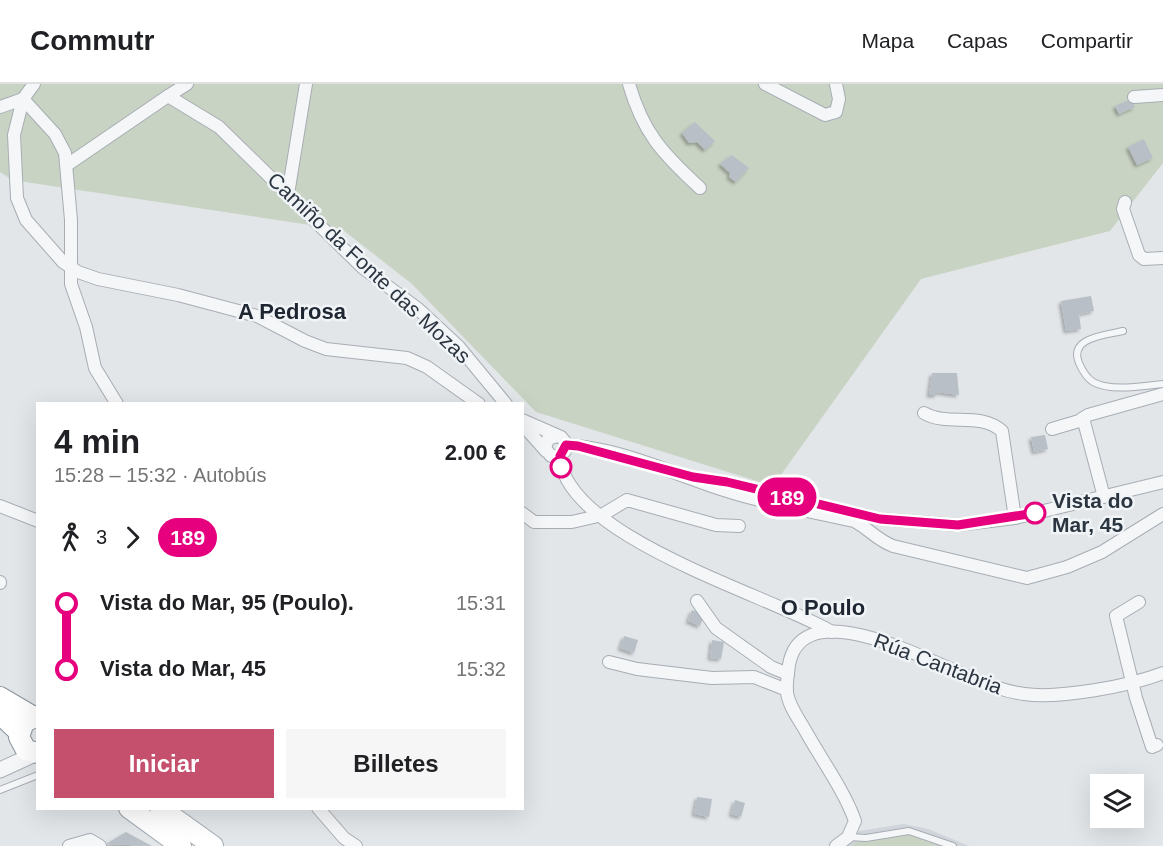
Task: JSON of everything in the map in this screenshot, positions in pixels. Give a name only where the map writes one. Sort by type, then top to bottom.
[{"type":"main road","points":[[0,697],[36,717]]},
{"type":"main road","points":[[0,714],[20,737],[26,750],[36,753]]},
{"type":"main road","points":[[20,737],[24,722],[36,717]]},
{"type":"main road","points":[[132,810],[182,846]]},
{"type":"main road","points":[[163,810],[213,846]]},
{"type":"street","points":[[34,84],[23,99],[14,135],[17,198],[26,220],[69,266],[98,279],[178,295],[257,316],[305,341],[326,349],[407,358],[427,368],[476,402]]},
{"type":"street","points":[[67,165],[187,84]]},
{"type":"street","points":[[288,194],[306,84]]},
{"type":"street","points":[[629,84],[640,119],[652,140],[700,188]]},
{"type":"street","points":[[765,84],[780,94],[825,115],[836,112],[839,106],[836,84]]},
{"type":"street","points":[[1134,97],[1163,95]]},
{"type":"street","name":"Camiño da Fonte das Mozas","points":[[168,96],[219,127],[363,268],[417,309],[459,347],[504,402]]},
{"type":"street","points":[[0,107],[23,99]]},
{"type":"street","points":[[23,99],[55,134],[65,153],[70,220],[71,284],[86,327],[95,368],[116,402]]},
{"type":"street","points":[[1125,202],[1123,209],[1139,255],[1144,259],[1163,258]]},
{"type":"street","points":[[1052,429],[1163,394]]},
{"type":"street","points":[[924,413],[937,418],[974,418],[1002,431],[1015,518]]},
{"type":"street","points":[[1083,418],[1104,497]]},
{"type":"street","points":[[524,423],[563,439],[562,469],[567,481],[602,515],[671,559],[832,632]]},
{"type":"street","points":[[524,424],[546,451],[554,457],[563,450],[598,449],[693,477],[723,490],[854,521],[873,536],[892,546],[1028,578],[1067,567],[1102,552],[1163,514]]},
{"type":"street","points":[[546,451],[546,441],[557,436]]},
{"type":"street","points":[[693,477],[727,482],[868,516],[958,525],[1015,518],[1163,482]]},
{"type":"street","points":[[524,514],[534,522],[572,522],[602,515],[627,500],[716,525],[739,526]]},
{"type":"street","points":[[0,506],[36,520]]},
{"type":"street","points":[[868,516],[873,536]]},
{"type":"street","points":[[697,601],[716,628],[771,667],[788,674]]},
{"type":"street","points":[[1139,602],[1116,616],[1132,682],[1152,747],[1157,745]]},
{"type":"street","name":"Rúa Cantabria","points":[[848,837],[855,821],[798,719],[787,690],[788,674],[796,646],[809,636],[832,632],[867,636],[904,647],[974,678],[1025,694],[1044,695],[1132,682],[1163,673]]},
{"type":"street","points":[[609,662],[637,669],[712,678],[754,677],[787,690]]},
{"type":"street","points":[[2,769],[20,737]]},
{"type":"street","points":[[2,769],[36,753]]},
{"type":"street","points":[[320,810],[344,838],[356,846]]},
{"type":"street","points":[[836,846],[848,837]]},
{"type":"street","points":[[71,845],[90,840],[100,846]]},
{"type":"lane","points":[[1123,331],[1086,339],[1077,350],[1083,371],[1093,381],[1109,386],[1163,384]]},
{"type":"lane","points":[[0,790],[36,776]]},
{"type":"lane","points":[[848,837],[866,838],[909,831],[953,846]]},
{"type":"shaded area","points":[[904,824],[928,829],[969,846],[845,846],[859,831]]},
{"type":"green space","points":[[0,84],[1163,84],[1163,163],[1110,231],[921,279],[773,486],[536,412],[412,284],[343,230],[12,180],[0,172]]},
{"type":"green space","points":[[907,834],[946,846],[852,846],[853,843]]},
{"type":"building","points":[[1132,99],[1135,107],[1119,114],[1115,106]]},
{"type":"building","points":[[695,122],[715,141],[705,150],[697,142],[689,143],[682,133]]},
{"type":"building","points":[[1144,139],[1153,158],[1137,165],[1128,147]]},
{"type":"building","points":[[732,155],[749,168],[736,182],[729,177],[730,173],[720,164]]},
{"type":"building","points":[[1091,296],[1094,311],[1079,314],[1081,329],[1066,331],[1061,301]]},
{"type":"building","points":[[932,373],[957,373],[959,395],[937,392],[937,395],[929,395]]},
{"type":"building","points":[[1045,435],[1048,449],[1034,452],[1031,437]]},
{"type":"building","points":[[692,610],[704,614],[700,626],[688,621]]},
{"type":"building","points":[[624,636],[638,640],[634,653],[620,648]]},
{"type":"building","points":[[712,640],[724,642],[721,659],[710,658]]},
{"type":"building","points":[[697,797],[712,799],[709,817],[694,814]]},
{"type":"building","points":[[735,800],[745,803],[741,817],[731,814]]},
{"type":"building","points":[[126,832],[152,846],[106,844]]},
{"type":"bus line","name":"189","points":[[561,467],[560,456],[565,451],[566,445],[578,446],[598,449],[693,477],[727,482],[880,519],[958,525],[1015,518],[1035,513]]},
{"type":"place","name":"Vista do Mar, 45","points":[[1035,513]]},
{"type":"district","name":"A Pedrosa","points":[[292,311]]},
{"type":"district","name":"O Poulo","points":[[823,607]]}]
